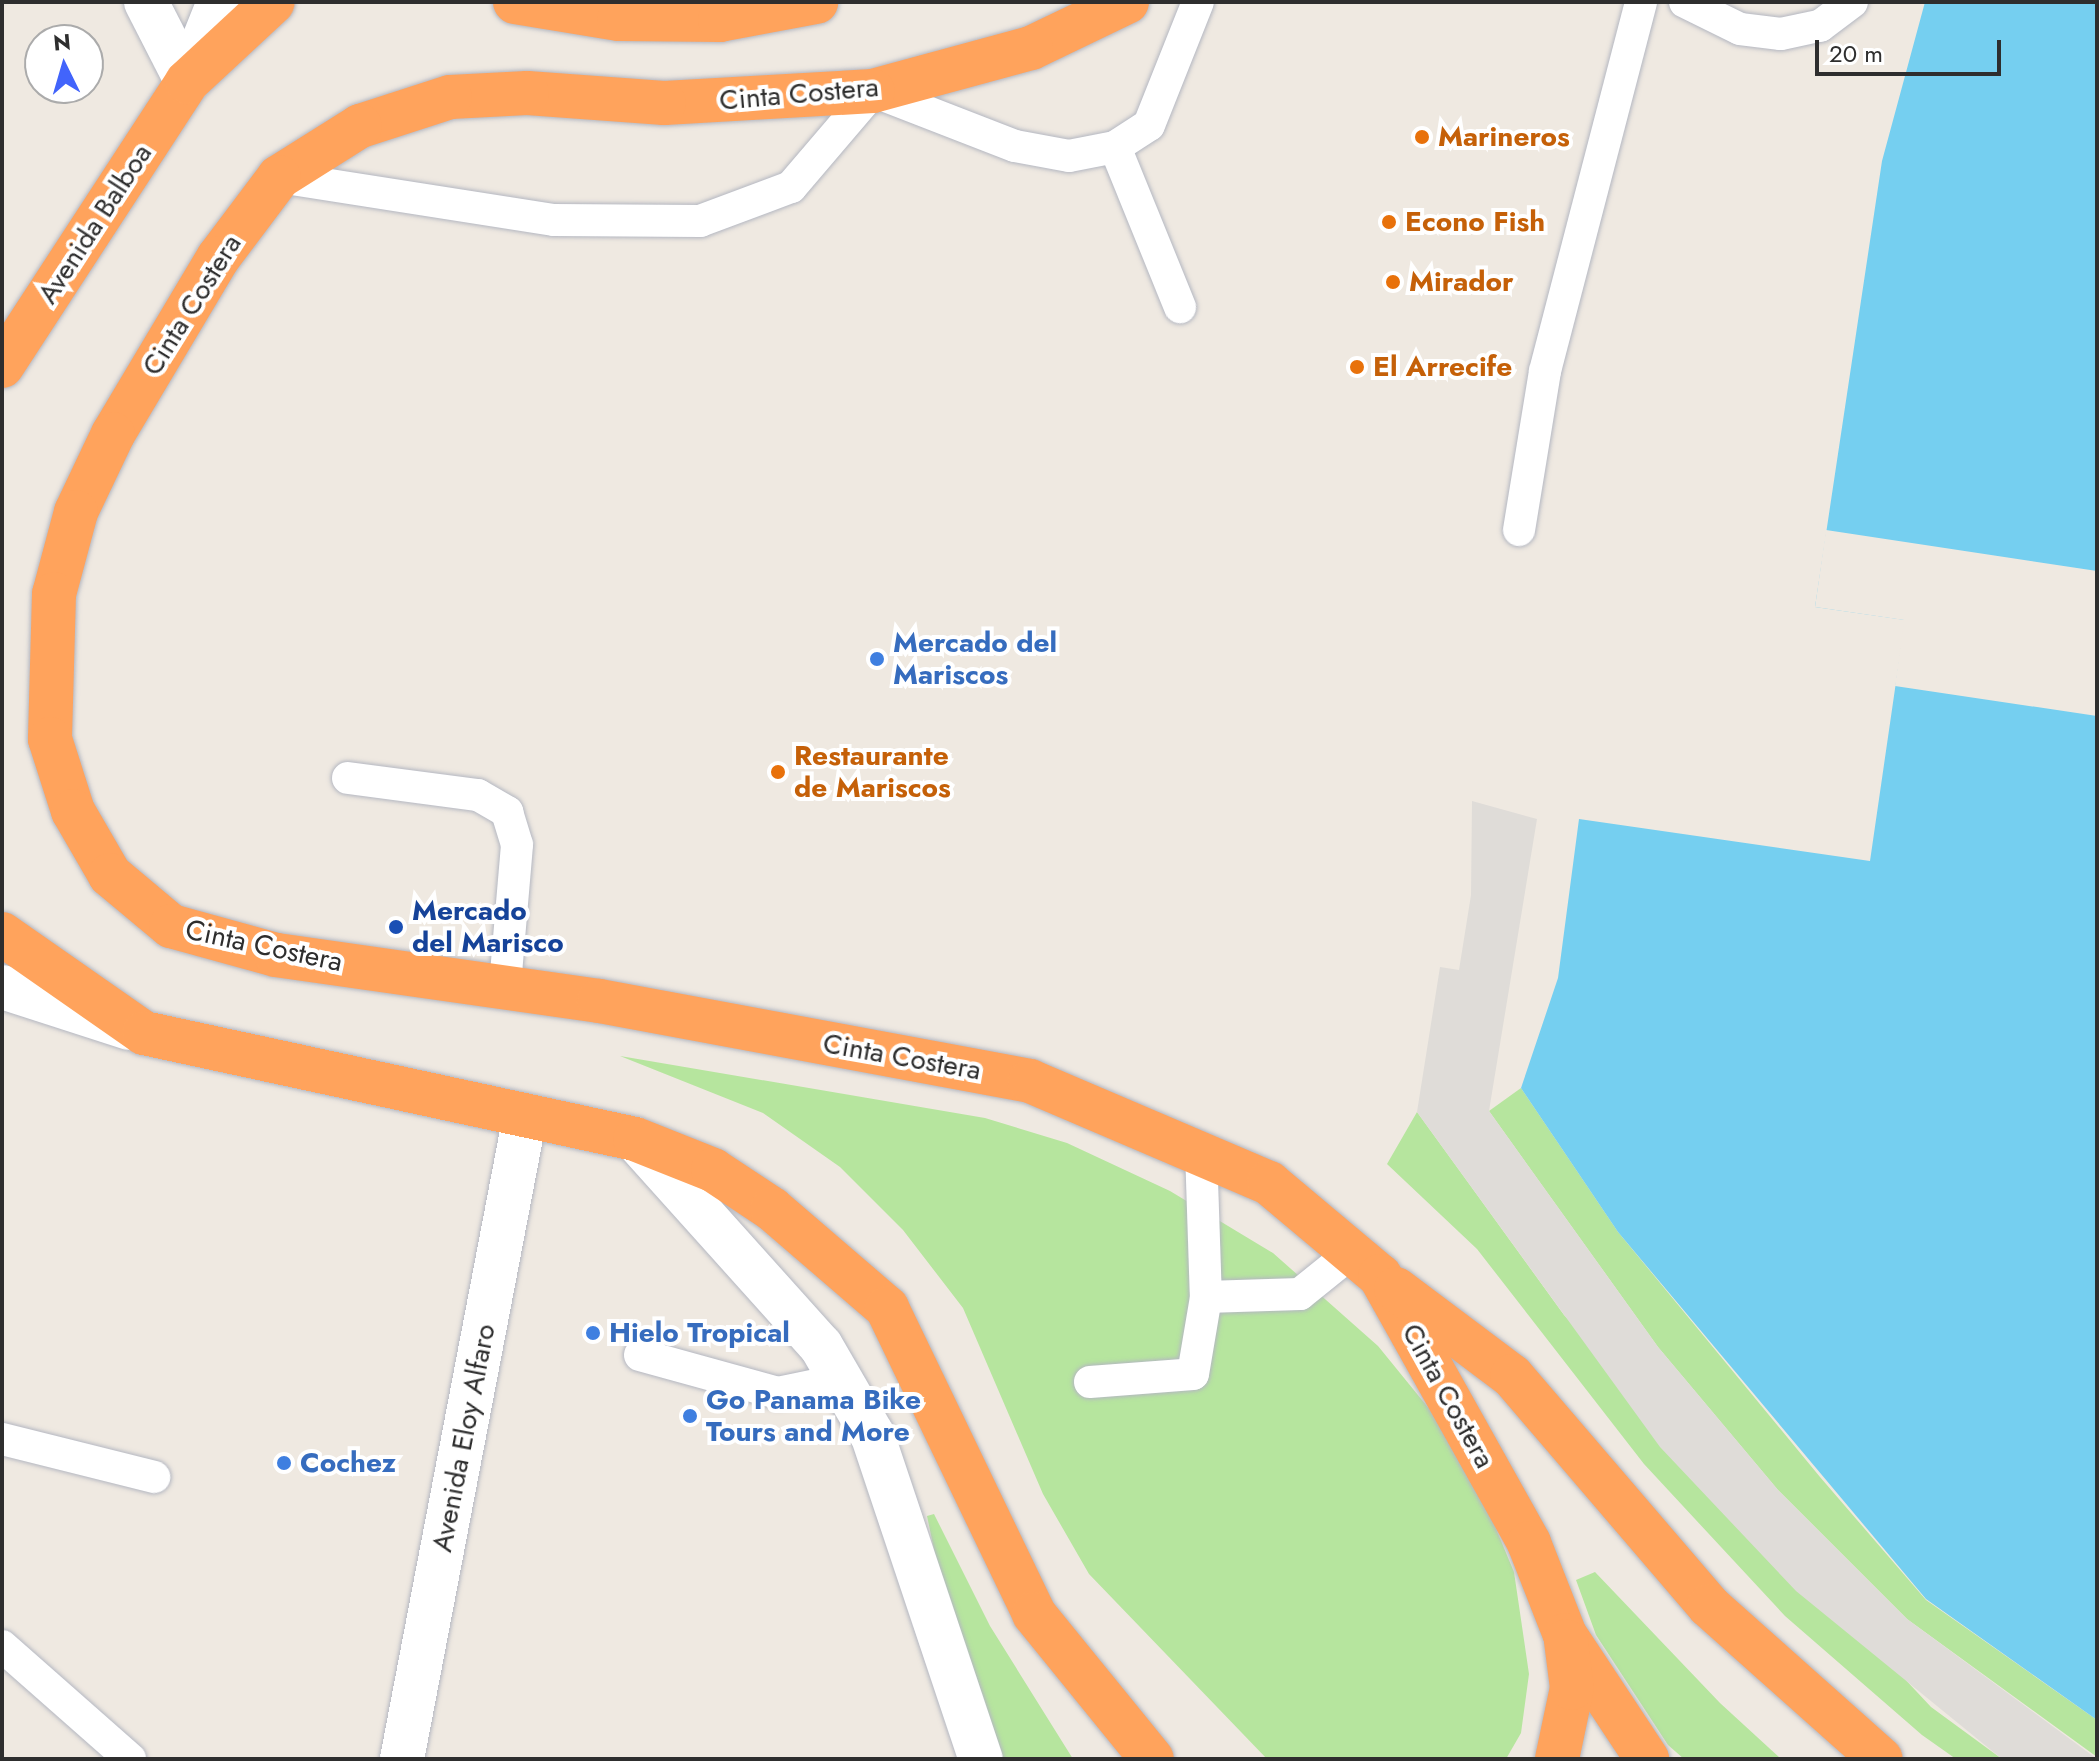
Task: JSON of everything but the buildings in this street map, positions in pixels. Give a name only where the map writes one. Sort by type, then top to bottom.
[{"type":"highway","name":"Avenida Balboa","points":[[2,366],[187,82],[273,2]]},
{"type":"highway","points":[[515,2],[619,19],[720,20],[816,2]]},
{"type":"highway","name":"Cinta Costera","points":[[1127,2],[1031,48],[873,91],[694,102],[450,97],[360,126],[279,177],[218,258],[113,434],[76,512],[54,594],[50,739],[73,811],[110,875],[171,926],[276,955],[505,986],[1030,1081],[1201,1150],[1269,1183],[1366,1265],[1529,1543],[1565,1635],[1647,1759]]},
{"type":"highway","points":[[2,934],[144,1033],[635,1139],[713,1170],[760,1201],[887,1308],[1034,1614],[1152,1759]]},
{"type":"highway","points":[[1366,1265],[1512,1376],[1709,1606],[1881,1759]]},
{"type":"highway","points":[[1557,1759],[1572,1688],[1565,1635]]},
{"type":"highway","points":[[1112,1712],[1186,1759]]},
{"type":"street","points":[[146,2],[187,82]]},
{"type":"street","name":"Avenida Balboa","points":[[187,82],[219,2]]},
{"type":"street","points":[[2,987],[144,1033]]},
{"type":"street","name":"Avenida Eloy Alfaro","points":[[402,1759],[525,1116]]},
{"type":"street","points":[[635,1139],[741,1249],[841,1380],[872,1434],[981,1759]]},
{"type":"lane","points":[[279,177],[554,220],[700,221],[791,187],[873,91],[1015,146],[1069,156],[1115,147],[1149,125],[1198,2]]},
{"type":"lane","points":[[1519,530],[1545,371],[1641,2]]},
{"type":"lane","points":[[1685,2],[1740,29],[1781,34],[1820,26],[1852,2]]},
{"type":"lane","points":[[1115,147],[1180,307]]},
{"type":"lane","points":[[348,778],[478,795],[507,812],[517,845],[505,986]]},
{"type":"lane","points":[[1090,1382],[1193,1374],[1206,1297],[1201,1150]]},
{"type":"lane","points":[[1206,1297],[1300,1294],[1366,1265]]},
{"type":"lane","points":[[640,1355],[778,1393],[841,1380]]},
{"type":"lane","points":[[2,1439],[154,1477]]},
{"type":"lane","points":[[2,1646],[130,1759]]},
{"type":"green space","points":[[620,1056],[985,1118],[1067,1143],[1170,1191],[1273,1253],[1378,1346],[1435,1416],[1479,1488],[1514,1572],[1529,1674],[1521,1733],[1506,1759],[1267,1759],[1089,1574],[1043,1494],[963,1308],[903,1230],[840,1167],[763,1113]]},
{"type":"green space","points":[[1521,1088],[1618,1232],[1820,1477],[1926,1600],[2097,1720],[2097,1757],[1907,1619],[1778,1490],[1658,1347],[1489,1111]]},
{"type":"green space","points":[[1417,1112],[1564,1315],[1931,1707],[2002,1759],[1956,1759],[1922,1735],[1785,1616],[1644,1464],[1477,1249],[1387,1164]]},
{"type":"green space","points":[[934,1514],[990,1626],[1073,1759],[1002,1759],[941,1583],[927,1516]]},
{"type":"green space","points":[[1595,1572],[1720,1703],[1781,1759],[1684,1759],[1668,1745],[1596,1635],[1576,1580]]},
{"type":"shaded area","points":[[1472,801],[1537,819],[1489,1111],[1658,1347],[1778,1490],[1907,1619],[2097,1759],[2002,1759],[1796,1591],[1660,1447],[1417,1112],[1440,967],[1459,970],[1471,895]]},
{"type":"water","points":[[1925,2],[2097,2],[2097,1720],[1926,1599],[1618,1232],[1521,1088],[1558,978],[1579,819],[1870,861],[1905,620],[1815,607],[1882,161]]},
{"type":"pier","points":[[1826,530],[2097,571],[2097,716],[1895,686],[1904,620],[1815,607]]},
{"type":"place","name":"Marineros","points":[[1422,137]]},
{"type":"place","name":"Econo Fish","points":[[1389,222]]},
{"type":"place","name":"Mirador","points":[[1393,282]]},
{"type":"place","name":"El Arrecife","points":[[1357,367]]},
{"type":"place","name":"Mercado del Mariscos","points":[[877,659]]},
{"type":"place","name":"Restaurante de Mariscos","points":[[778,772]]},
{"type":"place","name":"Mercado del Marisco","points":[[396,927]]},
{"type":"place","name":"Hielo Tropical","points":[[593,1333]]},
{"type":"place","name":"Go Panama Bike Tours and More","points":[[690,1416]]},
{"type":"place","name":"Cochez","points":[[284,1463]]}]
